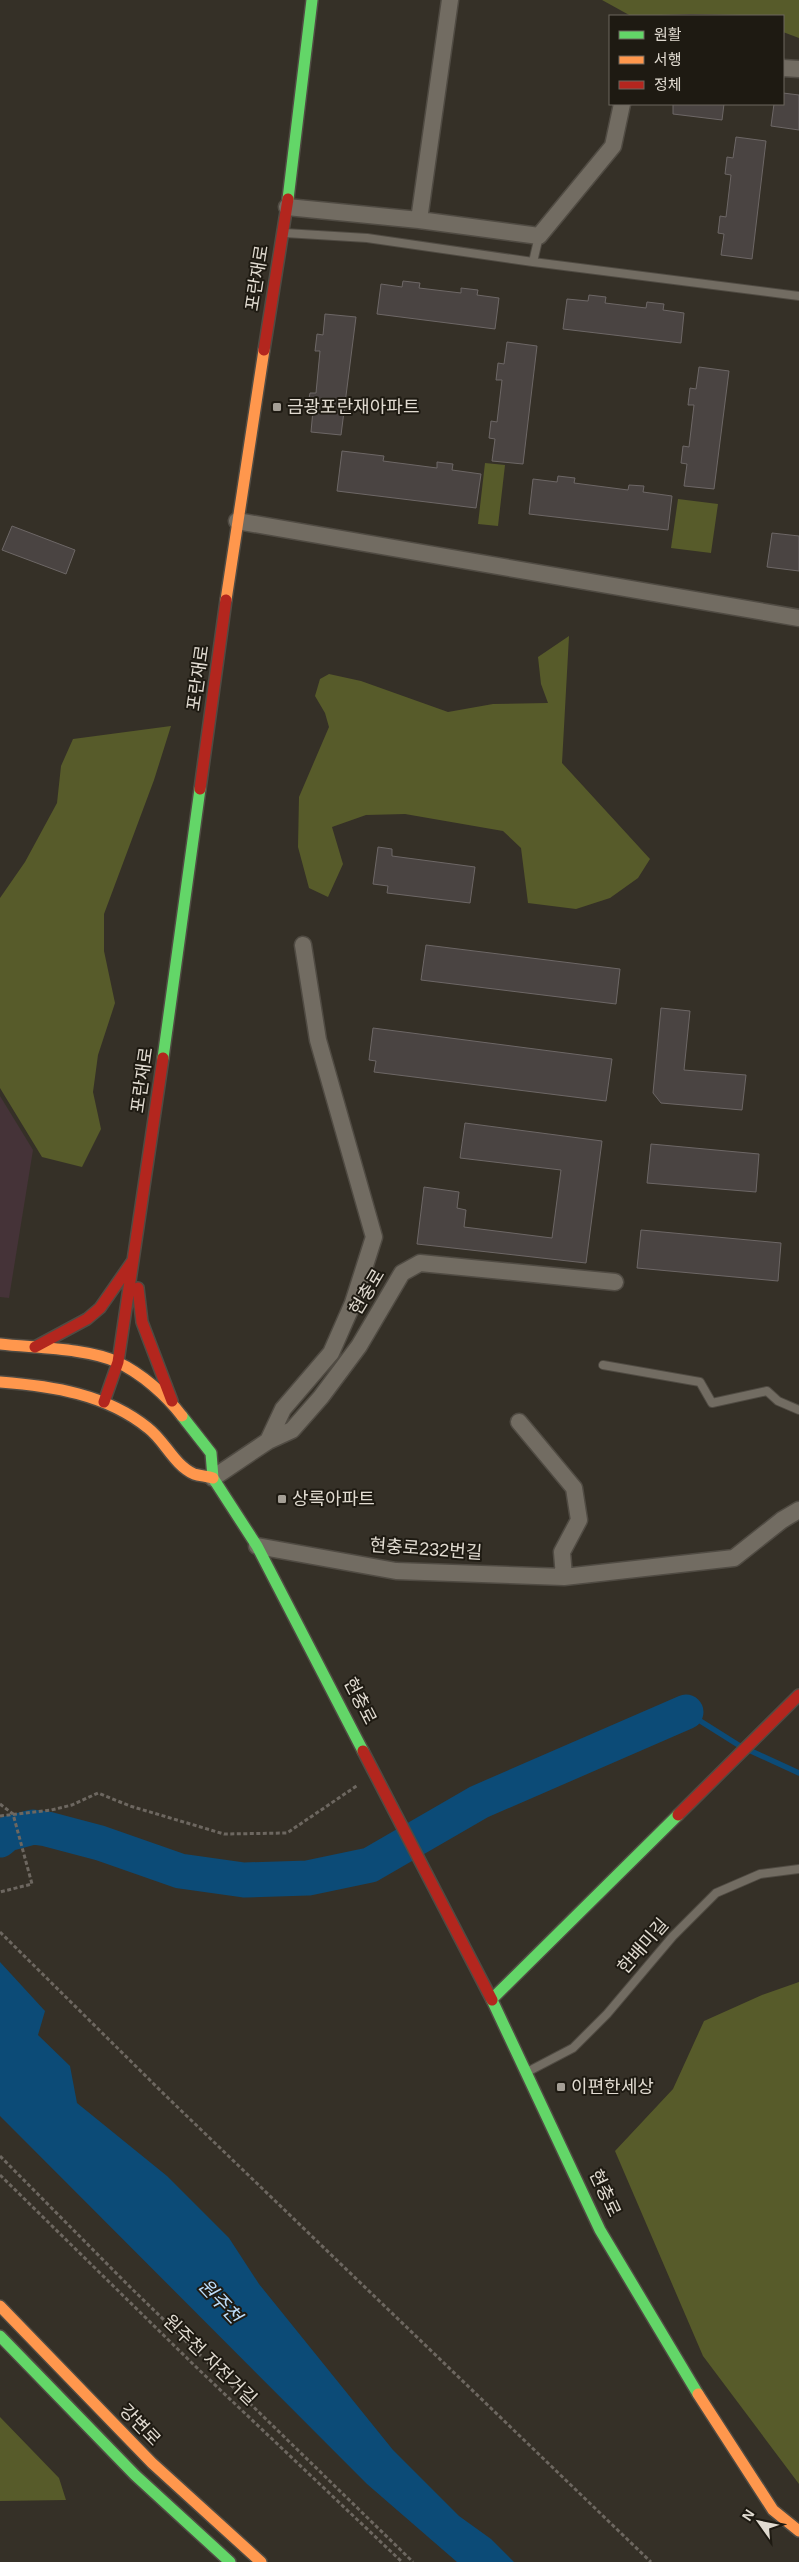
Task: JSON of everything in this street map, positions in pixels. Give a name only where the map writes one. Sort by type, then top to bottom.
[{"type":"street","name":"포란재로","points":[[104,1402],[118,1362],[135,1257],[237,521],[286,207],[312,0]]},
{"type":"street","points":[[420,220],[450,0]]},
{"type":"street","points":[[784,68],[799,68]]},
{"type":"street","points":[[286,207],[420,220],[539,236],[613,146],[622,105]]},
{"type":"street","points":[[237,521],[799,618]]},
{"type":"street","points":[[268,1441],[283,1409],[331,1353],[352,1302],[374,1237],[318,1040],[303,945]]},
{"type":"street","points":[[35,1347],[87,1319],[100,1308],[135,1257]]},
{"type":"street","points":[[135,1257],[142,1322],[174,1406]]},
{"type":"street","name":"현충로","points":[[213,1478],[268,1441],[292,1430],[321,1397],[358,1346],[402,1273],[420,1262],[616,1282]]},
{"type":"street","name":"현충로","points":[[0,1344],[96,1355],[118,1362],[145,1380],[174,1406],[211,1453],[213,1478],[257,1546],[492,1999],[600,2230],[672,2352],[773,2510],[799,2531]]},
{"type":"street","points":[[0,1382],[70,1391],[104,1402],[148,1428],[191,1472],[213,1478]]},
{"type":"street","points":[[519,1422],[574,1488],[579,1520],[562,1552],[564,1577]]},
{"type":"street","name":"현충로232번길","points":[[257,1546],[396,1571],[564,1577],[734,1558],[782,1520],[799,1510]]},
{"type":"street","points":[[492,1999],[799,1696]]},
{"type":"street","name":"강변로","points":[[0,2306],[152,2463],[260,2562]]},
{"type":"street","points":[[0,2336],[134,2475],[230,2562]]},
{"type":"lane","points":[[282,232],[367,238],[768,294],[799,296]]},
{"type":"lane","points":[[533,262],[539,236]]},
{"type":"lane","points":[[603,1365],[700,1382],[712,1403],[767,1391],[778,1401],[799,1410]]},
{"type":"lane","name":"한배미길","points":[[526,2073],[573,2048],[608,2014],[673,1936],[716,1893],[760,1874],[799,1869]]},
{"type":"path","points":[[0,1816],[51,1810],[72,1805],[98,1793],[130,1806],[224,1834],[287,1834],[375,1773]]},
{"type":"path","points":[[0,1804],[13,1814],[32,1884],[0,1892]]},
{"type":"path","points":[[0,1932],[166,2096],[651,2562]]},
{"type":"path","points":[[0,2156],[127,2284],[413,2562]]},
{"type":"path","name":"원주천 자전거길","points":[[0,2175],[202,2373],[402,2562]]},
{"type":"shaded area","points":[[0,1096],[33,1150],[9,1298],[0,1297]]},
{"type":"green space","points":[[602,0],[799,0],[799,38],[784,32],[784,15],[629,15]]},
{"type":"green space","points":[[485,463],[505,465],[498,526],[478,524]]},
{"type":"green space","points":[[678,499],[718,504],[711,553],[671,548]]},
{"type":"green space","points":[[569,636],[562,763],[650,859],[638,878],[610,898],[576,909],[528,903],[521,848],[503,831],[405,814],[366,815],[332,827],[343,864],[328,897],[309,888],[298,847],[299,797],[329,727],[325,713],[315,696],[320,679],[329,674],[361,681],[448,712],[493,704],[548,703],[541,684],[538,657]]},
{"type":"green space","points":[[171,726],[154,780],[104,914],[104,951],[115,1003],[98,1055],[93,1092],[101,1129],[82,1167],[42,1157],[0,1088],[0,898],[25,862],[57,803],[61,766],[73,739]]},
{"type":"green space","points":[[799,1982],[799,2484],[703,2356],[615,2151],[673,2089],[704,2021],[762,1995]]},
{"type":"green space","points":[[0,2417],[59,2478],[66,2500],[0,2501]]},
{"type":"water","name":"원주천","points":[[0,1962],[45,2011],[38,2035],[70,2066],[77,2103],[167,2176],[229,2238],[259,2284],[393,2450],[459,2516],[491,2539],[514,2562],[457,2562],[367,2484],[0,2116]]},
{"type":"building","points":[[784,93],[799,95],[799,130],[771,126],[774,105],[784,105]]},
{"type":"building","points":[[673,105],[724,105],[722,120],[673,114]]},
{"type":"building","points":[[736,137],[766,141],[752,259],[721,255],[724,234],[718,233],[720,216],[726,217],[731,175],[725,174],[727,157],[733,158]]},
{"type":"building","points":[[403,281],[420,283],[419,288],[461,293],[461,288],[478,290],[477,295],[499,298],[495,329],[377,314],[381,284],[402,287]]},
{"type":"building","points":[[589,295],[606,297],[605,303],[646,308],[647,302],[664,304],[663,310],[684,313],[681,343],[563,329],[567,299],[588,301]]},
{"type":"building","points":[[325,314],[356,317],[341,435],[311,432],[313,410],[307,409],[310,393],[316,393],[320,351],[315,351],[317,334],[323,335]]},
{"type":"building","points":[[507,342],[537,346],[523,464],[492,461],[495,439],[489,438],[491,421],[497,422],[502,380],[496,380],[498,363],[504,364]]},
{"type":"building","points":[[699,367],[729,371],[714,489],[684,486],[687,464],[681,463],[683,446],[689,447],[694,405],[688,405],[690,388],[696,389]]},
{"type":"building","points":[[342,451],[384,456],[383,461],[437,468],[437,462],[453,464],[452,470],[481,474],[476,508],[337,491]]},
{"type":"building","points":[[558,476],[575,478],[574,483],[628,490],[629,485],[644,486],[643,492],[672,496],[668,530],[529,514],[533,479],[557,482]]},
{"type":"building","points":[[12,526],[75,550],[66,574],[2,550]]},
{"type":"building","points":[[772,533],[799,536],[799,571],[767,567]]},
{"type":"building","points":[[378,847],[392,849],[392,856],[475,867],[470,903],[387,893],[388,886],[373,884]]},
{"type":"building","points":[[426,945],[620,969],[616,1004],[421,980]]},
{"type":"building","points":[[661,1008],[690,1011],[684,1070],[746,1075],[742,1110],[661,1103],[653,1093]]},
{"type":"building","points":[[373,1028],[612,1059],[606,1101],[374,1072],[376,1061],[369,1060]]},
{"type":"building","points":[[465,1123],[602,1141],[586,1263],[417,1244],[424,1187],[459,1192],[457,1208],[466,1210],[464,1227],[552,1238],[561,1170],[460,1158]]},
{"type":"building","points":[[651,1144],[759,1154],[756,1192],[647,1183]]},
{"type":"building","points":[[641,1230],[781,1243],[778,1281],[637,1268]]},
{"type":"waterway","points":[[686,1712],[740,1746]]},
{"type":"waterway","points":[[0,1840],[7,1834],[33,1827],[100,1843],[180,1871],[244,1880],[308,1878],[370,1865],[479,1802],[686,1712]]},
{"type":"waterway","points":[[751,1751],[799,1773]]},
{"type":"traffic: fast","points":[[288,199],[312,0]]},
{"type":"traffic: fast","points":[[163,1058],[200,789]]},
{"type":"traffic: fast","points":[[182,1416],[211,1453],[213,1478],[257,1546],[363,1751]]},
{"type":"traffic: fast","points":[[492,1999],[678,1815]]},
{"type":"traffic: fast","points":[[492,2000],[600,2230],[698,2394]]},
{"type":"traffic: fast","points":[[0,2336],[135,2475],[230,2562]]},
{"type":"traffic: slow","points":[[226,600],[264,350]]},
{"type":"traffic: slow","points":[[0,1344],[60,1349],[105,1357],[135,1372],[153,1385],[182,1416]]},
{"type":"traffic: slow","points":[[0,1382],[59,1389],[114,1407],[132,1416],[154,1433],[175,1459],[187,1470],[194,1474],[213,1478]]},
{"type":"traffic: slow","points":[[0,2306],[152,2463],[261,2562]]},
{"type":"traffic: slow","points":[[698,2394],[773,2510],[799,2531]]},
{"type":"traffic: jam","points":[[264,350],[288,199]]},
{"type":"traffic: jam","points":[[200,789],[226,600]]},
{"type":"traffic: jam","points":[[104,1402],[118,1362],[163,1058]]},
{"type":"traffic: jam","points":[[35,1347],[87,1319],[100,1308],[132,1262]]},
{"type":"traffic: jam","points":[[138,1288],[142,1322],[172,1401]]},
{"type":"traffic: jam","points":[[678,1815],[799,1695]]},
{"type":"traffic: jam","points":[[363,1751],[492,2000]]},
{"type":"place","name":"금광포란재아파트","points":[[277,407]]},
{"type":"place","name":"상록아파트","points":[[282,1499]]},
{"type":"place","name":"이편한세상","points":[[561,2087]]}]
